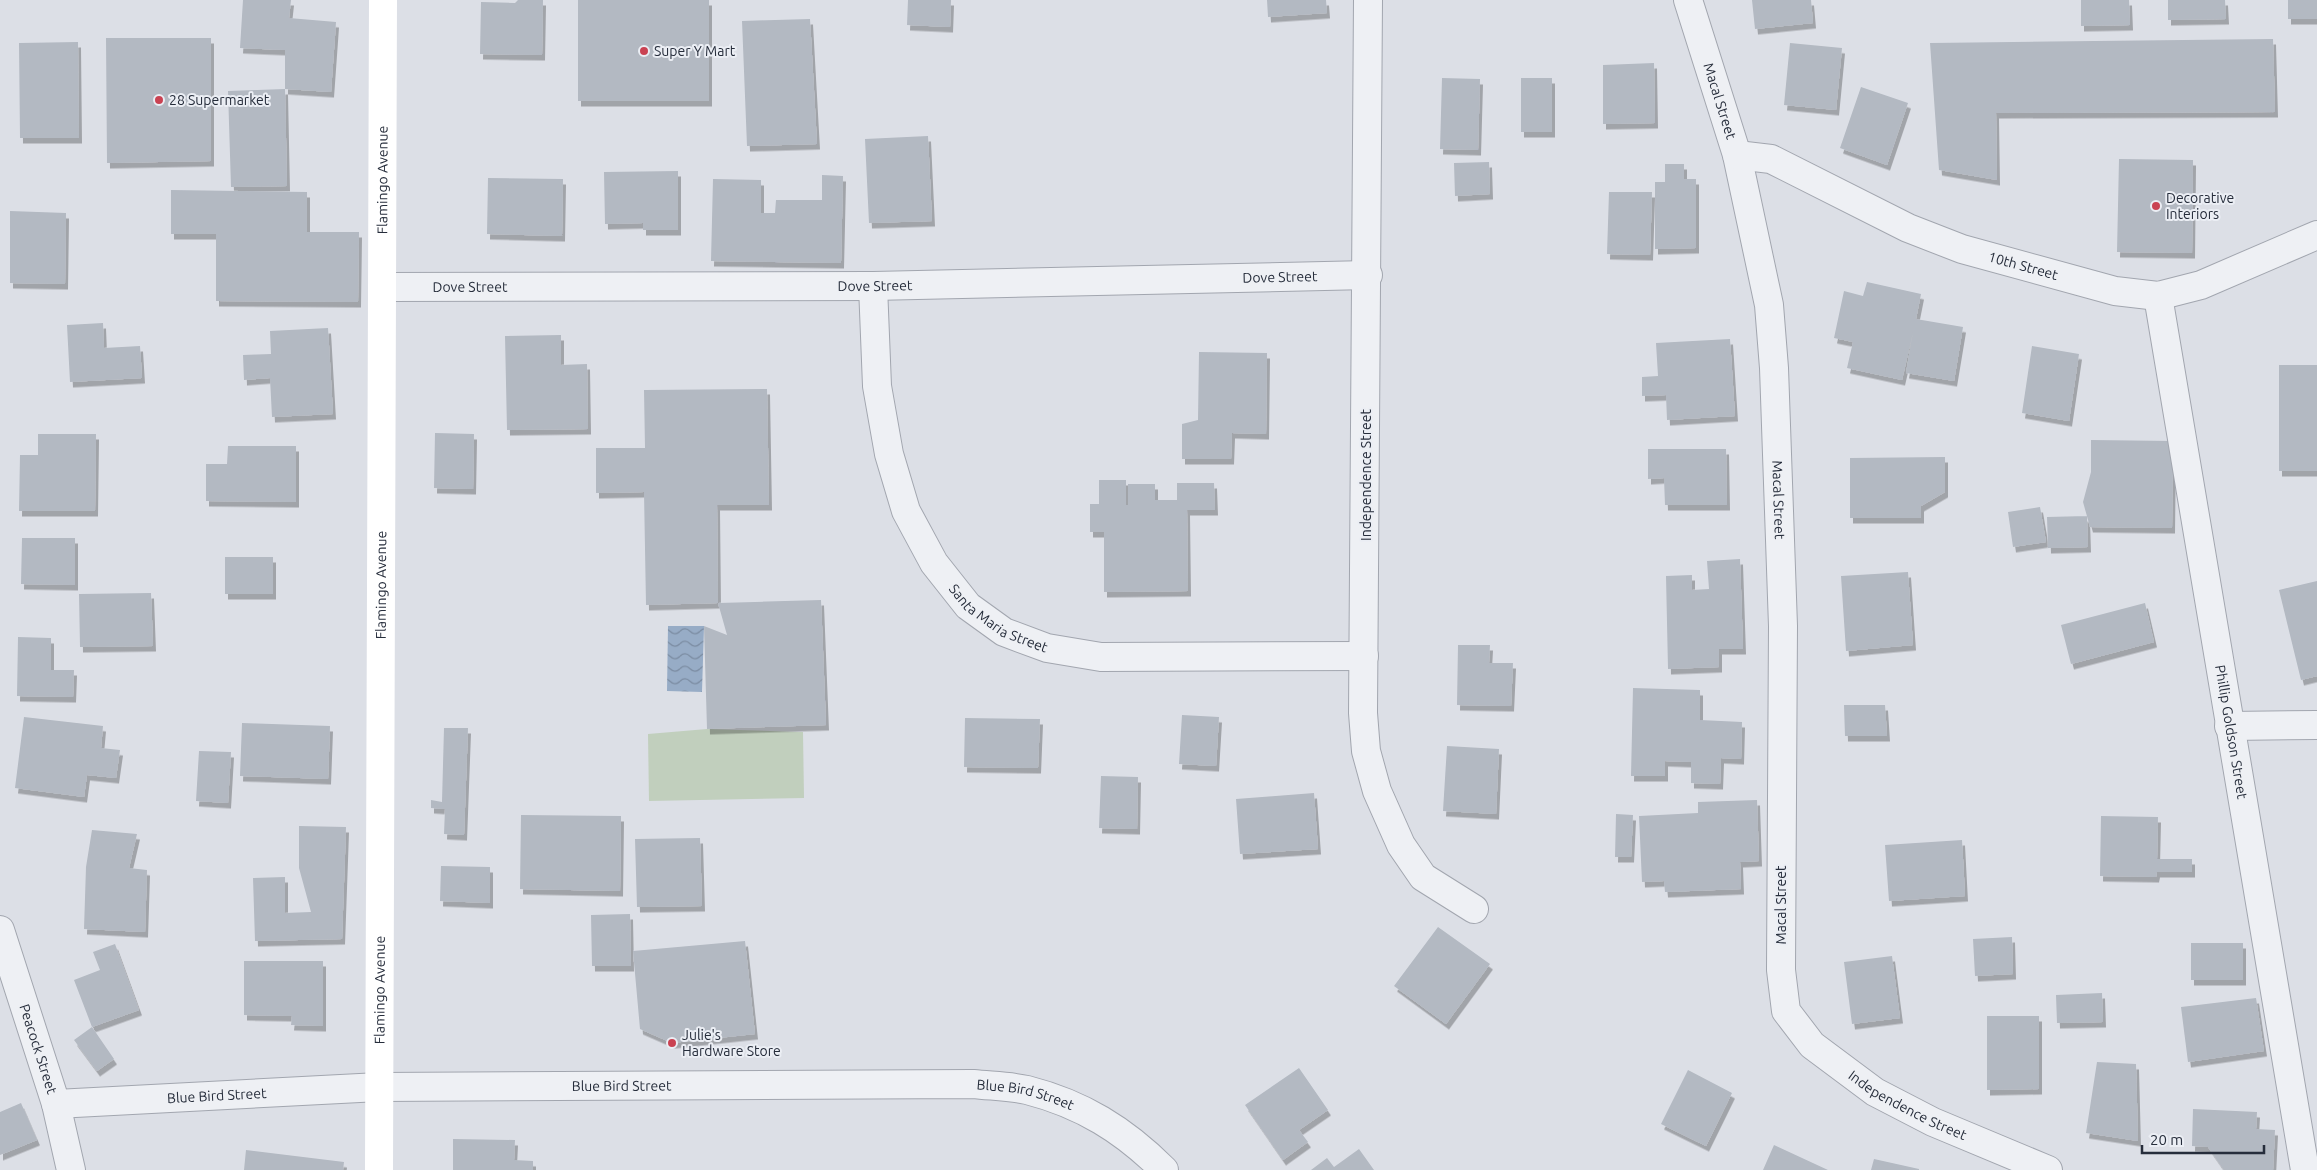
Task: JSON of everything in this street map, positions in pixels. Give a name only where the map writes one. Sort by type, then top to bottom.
[{"type":"street","name":"Flamingo Avenue","points":[[379,1170],[384,287],[383,0]]},
{"type":"street","name":"Independence Street","points":[[1368,0],[1368,276],[1363,714],[1366,751],[1377,791],[1401,845],[1423,877],[1474,909]]},
{"type":"street","name":"Macal Street","points":[[1688,0],[1737,154],[1768,304],[1774,368],[1783,626],[1781,970],[1786,1012]]},
{"type":"street","name":"10th Street","points":[[1737,154],[1771,159],[1908,228],[1962,249],[2116,291],[2158,296],[2201,285],[2317,235]]},
{"type":"street","name":"Dove Street","points":[[384,287],[872,286],[1368,276]]},
{"type":"street","name":"Santa Maria Street","points":[[872,286],[877,386],[889,454],[906,511],[934,563],[968,606],[1004,632],[1047,648],[1101,657],[1364,656]]},
{"type":"street","name":"Phillip Goldson Street","points":[[2158,296],[2305,1170]]},
{"type":"street","points":[[2229,726],[2317,725]]},
{"type":"street","name":"Peacock Street","points":[[0,930],[56,1104],[71,1170]]},
{"type":"street","name":"Independence Street","points":[[1786,1012],[1812,1045],[1875,1092],[1933,1122],[2048,1170]]},
{"type":"street","name":"Blue Bird Street","points":[[56,1104],[379,1086],[973,1084],[1025,1090],[1076,1106],[1121,1132],[1164,1170]]},
{"type":"green space","points":[[707,729],[803,732],[804,798],[649,801],[648,734]]},
{"type":"water","points":[[668,626],[704,626],[702,692],[667,691]]},
{"type":"building","points":[[243,0],[291,0],[289,18],[336,22],[331,92],[285,89],[285,50],[240,48]]},
{"type":"building","points":[[518,0],[543,0],[542,55],[480,54],[481,2],[515,3]]},
{"type":"building","name":"Super Y Mart","points":[[578,0],[709,0],[709,101],[578,101]]},
{"type":"building","points":[[908,0],[951,0],[950,27],[907,25]]},
{"type":"building","points":[[1267,0],[1326,0],[1327,13],[1268,17]]},
{"type":"building","points":[[1752,0],[1811,0],[1813,23],[1755,29]]},
{"type":"building","points":[[2081,0],[2129,0],[2130,25],[2081,26]]},
{"type":"building","points":[[2168,0],[2225,0],[2226,19],[2168,20]]},
{"type":"building","points":[[2288,0],[2317,0],[2317,19],[2288,19]]},
{"type":"building","points":[[810,19],[817,144],[747,146],[742,21]]},
{"type":"building","name":"28 Supermarket","points":[[106,38],[211,38],[211,161],[107,163]]},
{"type":"building","points":[[2273,39],[2275,112],[1996,113],[1997,180],[1939,170],[1930,43]]},
{"type":"building","points":[[78,42],[79,138],[20,138],[19,43]]},
{"type":"building","points":[[1790,43],[1842,48],[1836,110],[1784,105]]},
{"type":"building","points":[[1654,63],[1655,123],[1603,124],[1603,65]]},
{"type":"building","points":[[1442,78],[1480,79],[1478,150],[1440,149]]},
{"type":"building","points":[[1521,78],[1552,78],[1552,132],[1521,132]]},
{"type":"building","points":[[1861,87],[1908,103],[1887,165],[1840,148]]},
{"type":"building","points":[[285,89],[287,186],[231,187],[228,91]]},
{"type":"building","points":[[928,136],[932,221],[869,223],[865,139]]},
{"type":"building","name":"Decorative Interiors","points":[[2119,159],[2193,160],[2192,253],[2117,252]]},
{"type":"building","points":[[1489,162],[1490,194],[1455,196],[1454,163]]},
{"type":"building","points":[[1665,164],[1684,164],[1684,179],[1696,179],[1696,248],[1655,249],[1655,182],[1665,182]]},
{"type":"building","points":[[678,171],[678,230],[643,230],[643,223],[605,224],[604,172]]},
{"type":"building","points":[[822,175],[843,176],[841,263],[711,261],[713,179],[761,180],[761,213],[775,213],[776,200],[822,200]]},
{"type":"building","points":[[488,178],[563,179],[562,236],[487,234]]},
{"type":"building","points":[[171,190],[307,192],[307,232],[359,232],[358,302],[216,301],[216,234],[171,234]]},
{"type":"building","points":[[1609,192],[1652,192],[1650,255],[1607,254]]},
{"type":"building","points":[[10,211],[66,213],[65,284],[10,283]]},
{"type":"building","points":[[1867,282],[1921,294],[1916,319],[1963,327],[1954,381],[1906,373],[1913,332],[1902,380],[1847,368],[1853,342],[1834,338],[1844,291],[1863,296]]},
{"type":"building","points":[[103,323],[104,348],[140,346],[142,378],[70,382],[67,325]]},
{"type":"building","points":[[328,328],[333,414],[272,417],[270,378],[244,380],[243,355],[271,354],[270,331]]},
{"type":"building","points":[[561,335],[561,365],[587,364],[588,429],[507,430],[505,336]]},
{"type":"building","points":[[1730,339],[1735,416],[1667,420],[1666,395],[1642,396],[1642,377],[1658,376],[1656,343]]},
{"type":"building","points":[[2032,346],[2079,354],[2069,421],[2022,413]]},
{"type":"building","points":[[1199,352],[1267,353],[1266,434],[1232,433],[1231,459],[1182,459],[1182,424],[1198,420]]},
{"type":"building","points":[[2279,365],[2317,365],[2317,471],[2279,471]]},
{"type":"building","points":[[767,389],[769,505],[717,505],[718,603],[646,605],[644,492],[596,493],[596,448],[645,448],[644,390]]},
{"type":"building","points":[[435,433],[474,434],[473,489],[434,488]]},
{"type":"building","points":[[38,434],[96,434],[95,511],[19,511],[20,455],[38,455]]},
{"type":"building","points":[[2091,440],[2173,441],[2172,528],[2090,527],[2083,502],[2091,472]]},
{"type":"building","points":[[228,446],[296,446],[296,502],[206,501],[206,464],[227,464]]},
{"type":"building","points":[[1648,449],[1726,449],[1727,505],[1665,505],[1664,478],[1648,479]]},
{"type":"building","points":[[1945,457],[1945,492],[1921,506],[1921,518],[1850,518],[1850,458]]},
{"type":"building","points":[[1099,480],[1126,480],[1126,505],[1128,505],[1128,484],[1155,484],[1155,500],[1177,500],[1177,483],[1214,483],[1215,510],[1187,510],[1188,591],[1104,592],[1104,532],[1090,532],[1090,504],[1099,504]]},
{"type":"building","points":[[2040,507],[2046,542],[2013,547],[2008,512]]},
{"type":"building","points":[[2087,516],[2088,547],[2048,548],[2047,517]]},
{"type":"building","points":[[22,538],[75,538],[75,585],[21,584]]},
{"type":"building","points":[[225,557],[273,557],[273,594],[225,594]]},
{"type":"building","points":[[1740,559],[1743,649],[1719,649],[1719,667],[1668,669],[1666,576],[1692,575],[1692,590],[1709,589],[1707,561]]},
{"type":"building","points":[[1908,572],[1913,645],[1846,651],[1841,576]]},
{"type":"building","points":[[2317,581],[2317,676],[2301,680],[2279,590]]},
{"type":"building","points":[[151,593],[153,646],[80,647],[79,594]]},
{"type":"building","points":[[821,600],[826,725],[707,729],[704,626],[727,635],[718,603]]},
{"type":"building","points":[[2145,603],[2154,642],[2071,664],[2061,625]]},
{"type":"building","points":[[18,637],[51,638],[51,670],[74,670],[73,697],[17,696]]},
{"type":"building","points":[[1458,645],[1490,645],[1489,663],[1513,663],[1511,706],[1457,705]]},
{"type":"building","points":[[1633,688],[1700,690],[1700,720],[1742,722],[1741,759],[1721,758],[1720,784],[1691,783],[1691,762],[1665,761],[1665,776],[1631,776]]},
{"type":"building","points":[[1844,705],[1885,705],[1887,736],[1845,736]]},
{"type":"building","points":[[1182,715],[1219,717],[1216,766],[1179,764]]},
{"type":"building","points":[[24,717],[103,726],[101,748],[120,750],[116,778],[87,775],[84,797],[15,788]]},
{"type":"building","points":[[965,718],[1040,719],[1038,768],[964,767]]},
{"type":"building","points":[[242,723],[330,726],[328,779],[240,776]]},
{"type":"building","points":[[444,728],[468,728],[464,835],[444,834],[445,809],[431,808],[431,800],[442,802]]},
{"type":"building","points":[[1447,746],[1499,749],[1496,814],[1443,811]]},
{"type":"building","points":[[199,751],[231,752],[228,803],[196,801]]},
{"type":"building","points":[[1101,776],[1138,777],[1137,829],[1099,828]]},
{"type":"building","points":[[1314,793],[1318,849],[1240,854],[1236,799]]},
{"type":"building","points":[[1757,800],[1759,861],[1740,862],[1741,889],[1665,892],[1664,881],[1642,882],[1639,816],[1698,813],[1698,802]]},
{"type":"building","points":[[1616,814],[1633,815],[1631,857],[1615,857]]},
{"type":"building","points":[[521,815],[621,816],[620,891],[520,889]]},
{"type":"building","points":[[2101,816],[2158,817],[2157,859],[2192,859],[2192,872],[2157,872],[2156,877],[2100,876]]},
{"type":"building","points":[[299,826],[346,827],[342,939],[255,941],[253,878],[285,877],[285,913],[311,912],[299,868]]},
{"type":"building","points":[[92,830],[137,834],[129,868],[147,870],[145,932],[84,929],[86,867]]},
{"type":"building","points":[[700,838],[702,906],[637,907],[635,839]]},
{"type":"building","points":[[1962,840],[1965,896],[1889,901],[1885,845]]},
{"type":"building","points":[[441,866],[490,867],[490,903],[440,901]]},
{"type":"building","points":[[630,914],[631,966],[592,966],[591,915]]},
{"type":"building","points":[[1438,927],[1490,964],[1446,1024],[1394,986]]},
{"type":"building","points":[[2012,937],[2013,974],[1975,976],[1973,939]]},
{"type":"building","points":[[745,941],[755,1034],[672,1043],[640,1029],[633,951]]},
{"type":"building","points":[[2191,943],[2243,943],[2243,980],[2191,980]]},
{"type":"building","points":[[115,944],[139,1010],[92,1027],[74,980],[100,970],[93,952]]},
{"type":"building","points":[[1892,956],[1900,1018],[1852,1024],[1844,962]]},
{"type":"building","points":[[244,961],[323,961],[323,1026],[291,1025],[292,1016],[244,1015]]},
{"type":"building","points":[[2102,993],[2103,1022],[2057,1023],[2056,995]]},
{"type":"building","points":[[2256,998],[2264,1051],[2188,1062],[2181,1007]]},
{"type":"building","points":[[1987,1016],[2039,1016],[2039,1089],[1987,1090]]},
{"type":"building","points":[[92,1027],[114,1059],[97,1071],[74,1040]]},
{"type":"building","points":[[2097,1062],[2136,1064],[2138,1141],[2086,1133]]},
{"type":"building","points":[[1299,1068],[1328,1110],[1299,1130],[1308,1142],[1283,1160],[1245,1105]]},
{"type":"building","points":[[1688,1070],[1732,1093],[1706,1146],[1661,1124]]},
{"type":"building","points":[[21,1103],[37,1140],[0,1155],[0,1112]]},
{"type":"building","points":[[2193,1109],[2257,1112],[2256,1129],[2275,1130],[2273,1170],[2224,1170],[2208,1147],[2192,1146]]},
{"type":"building","points":[[453,1139],[515,1140],[514,1160],[533,1161],[533,1170],[453,1170]]},
{"type":"building","points":[[1774,1145],[1828,1170],[1763,1170]]},
{"type":"building","points":[[1359,1149],[1374,1170],[1311,1170],[1327,1158],[1334,1167]]},
{"type":"building","points":[[246,1150],[344,1162],[343,1170],[244,1170]]},
{"type":"building","points":[[1874,1159],[1919,1169],[1919,1170],[1871,1170]]},
{"type":"place","name":"Super Y Mart","points":[[644,51]]},
{"type":"place","name":"28 Supermarket","points":[[159,100]]},
{"type":"place","name":"Decorative Interiors","points":[[2156,206]]},
{"type":"place","name":"Julie's Hardware Store","points":[[672,1043]]}]
